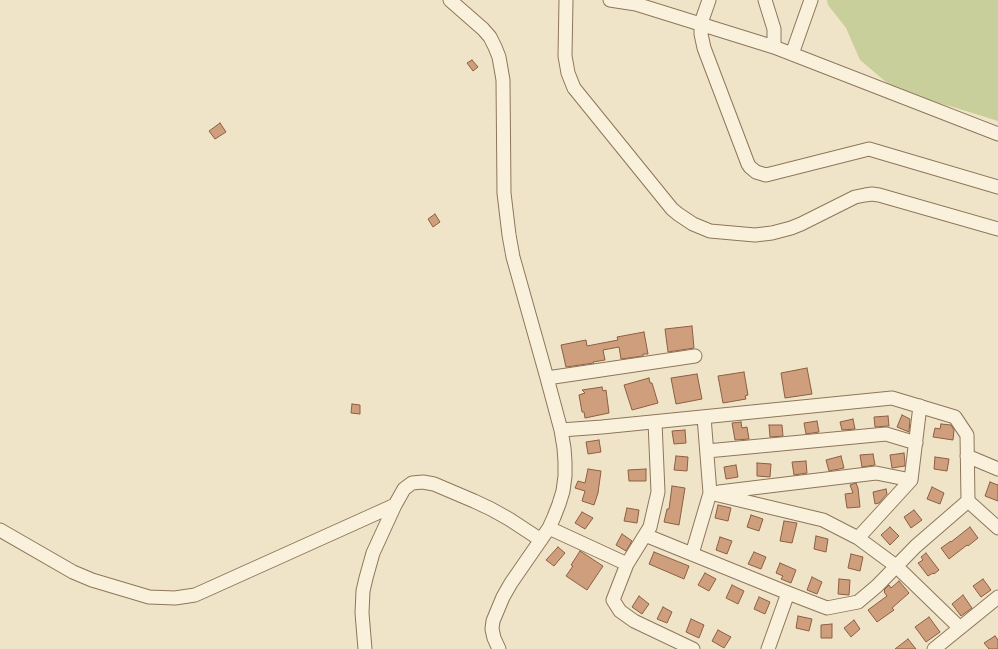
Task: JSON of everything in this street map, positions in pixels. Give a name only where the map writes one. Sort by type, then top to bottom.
[{"type":"street","points":[[450,0],[490,37],[499,57],[503,80],[504,193],[509,235],[513,257],[561,430],[564,448],[565,476],[559,504],[549,528],[511,583],[493,621],[492,629],[499,649]]},
{"type":"street","points":[[566,0],[565,56],[568,72],[574,88],[672,208],[681,217],[693,224],[710,231],[754,235],[772,233],[802,224],[855,197],[865,194],[872,194],[998,229]]},
{"type":"street","points":[[610,0],[636,4],[774,47],[998,134]]},
{"type":"street","points":[[709,0],[701,23],[701,34],[704,48],[748,164],[756,172],[766,175],[869,149],[998,187]]},
{"type":"street","points":[[765,0],[774,29],[774,47]]},
{"type":"street","points":[[792,54],[811,0]]},
{"type":"street","points":[[547,378],[695,356]]},
{"type":"street","points":[[561,430],[892,398],[955,417],[967,435],[968,501],[998,528]]},
{"type":"street","points":[[858,538],[911,480],[920,406]]},
{"type":"street","points":[[692,554],[710,493],[704,417]]},
{"type":"street","points":[[655,422],[658,492],[650,527],[627,564],[613,600],[620,611],[634,621],[692,649]]},
{"type":"street","points":[[707,451],[886,434],[916,442]]},
{"type":"street","points":[[967,456],[998,469]]},
{"type":"street","points":[[710,493],[876,473],[911,480]]},
{"type":"street","points":[[366,649],[362,608],[363,591],[366,578],[373,553],[395,505],[404,489],[408,486],[418,482],[429,482],[474,500],[509,519],[541,540]]},
{"type":"street","points":[[710,493],[823,520],[858,538],[896,566],[960,628]]},
{"type":"street","points":[[645,535],[828,608],[858,602],[877,586],[916,546],[968,501]]},
{"type":"street","points":[[0,530],[73,572],[92,580],[149,597],[175,598],[204,591],[395,505]]},
{"type":"street","points":[[549,528],[627,564]]},
{"type":"street","points":[[768,649],[788,593]]},
{"type":"street","points":[[934,649],[998,597]]},
{"type":"green space","points":[[827,0],[998,0],[998,121],[953,107],[899,93],[860,60],[846,28],[828,5]]},
{"type":"building","points":[[472,60],[478,67],[473,71],[467,63]]},
{"type":"building","points":[[220,123],[226,132],[215,139],[209,131]]},
{"type":"building","points":[[435,214],[440,222],[433,227],[428,219]]},
{"type":"building","points":[[692,326],[694,348],[668,352],[665,329]]},
{"type":"building","points":[[644,332],[648,354],[621,359],[619,347],[603,350],[605,360],[566,367],[561,345],[586,340],[587,346],[618,340],[617,337]]},
{"type":"building","points":[[807,368],[812,394],[785,398],[781,373]]},
{"type":"building","points":[[744,372],[748,395],[745,396],[746,399],[723,403],[718,376]]},
{"type":"building","points":[[697,374],[702,399],[676,404],[671,378]]},
{"type":"building","points":[[649,378],[658,403],[632,410],[624,385]]},
{"type":"building","points":[[602,387],[603,391],[606,390],[609,413],[585,418],[584,412],[582,412],[579,395],[585,393],[582,390]]},
{"type":"building","points":[[352,404],[360,405],[360,414],[351,413]]},
{"type":"building","points":[[902,415],[910,419],[909,432],[897,427]]},
{"type":"building","points":[[888,416],[889,426],[875,427],[874,417]]},
{"type":"building","points":[[853,419],[855,429],[842,430],[840,422]]},
{"type":"building","points":[[817,421],[819,432],[806,434],[804,423]]},
{"type":"building","points":[[741,422],[742,428],[747,427],[749,439],[735,440],[732,423]]},
{"type":"building","points":[[941,424],[951,425],[954,430],[953,440],[933,437],[935,428],[940,429]]},
{"type":"building","points":[[769,425],[782,425],[783,436],[770,437]]},
{"type":"building","points":[[685,430],[686,443],[674,444],[672,431]]},
{"type":"building","points":[[599,440],[601,452],[588,454],[586,442]]},
{"type":"building","points":[[904,453],[905,466],[892,468],[890,455]]},
{"type":"building","points":[[873,454],[875,465],[862,467],[860,455]]},
{"type":"building","points":[[676,456],[688,457],[687,471],[674,470]]},
{"type":"building","points":[[841,456],[844,468],[829,471],[826,460]]},
{"type":"building","points":[[935,457],[949,459],[947,471],[934,469]]},
{"type":"building","points":[[806,461],[807,473],[794,475],[792,462]]},
{"type":"building","points":[[757,463],[771,464],[770,477],[757,476]]},
{"type":"building","points":[[736,465],[738,477],[726,479],[724,467]]},
{"type":"building","points":[[588,469],[601,471],[598,493],[594,505],[582,501],[585,491],[575,488],[578,481],[585,483]]},
{"type":"building","points":[[646,469],[646,481],[629,481],[628,470]]},
{"type":"building","points":[[990,482],[998,485],[998,501],[985,496]]},
{"type":"building","points":[[856,483],[860,507],[847,508],[845,494],[853,493],[850,485]]},
{"type":"building","points":[[672,486],[685,488],[679,525],[664,522],[667,509],[669,509]]},
{"type":"building","points":[[932,487],[944,493],[940,504],[927,499]]},
{"type":"building","points":[[886,489],[887,494],[879,503],[875,504],[873,492]]},
{"type":"building","points":[[718,505],[731,508],[728,521],[715,518]]},
{"type":"building","points":[[627,508],[639,510],[637,523],[624,521]]},
{"type":"building","points":[[914,510],[922,520],[911,528],[904,517]]},
{"type":"building","points":[[582,512],[593,518],[585,529],[575,523]]},
{"type":"building","points":[[751,515],[763,519],[759,531],[747,527]]},
{"type":"building","points":[[784,521],[797,523],[792,543],[780,541]]},
{"type":"building","points":[[890,527],[899,536],[890,545],[881,535]]},
{"type":"building","points":[[970,527],[978,538],[949,559],[941,548]]},
{"type":"building","points":[[622,534],[632,541],[626,551],[616,545]]},
{"type":"building","points":[[816,536],[828,539],[826,552],[814,549]]},
{"type":"building","points":[[720,537],[732,541],[727,554],[716,550]]},
{"type":"building","points":[[558,547],[565,553],[554,566],[546,560]]},
{"type":"building","points":[[580,551],[603,566],[587,590],[566,576],[573,566],[571,565]]},
{"type":"building","points":[[654,552],[689,566],[684,579],[649,564]]},
{"type":"building","points":[[754,552],[766,557],[761,569],[748,564]]},
{"type":"building","points":[[926,553],[939,570],[928,576],[918,563],[923,560],[921,557]]},
{"type":"building","points":[[851,554],[863,557],[860,571],[848,568]]},
{"type":"building","points":[[780,563],[796,570],[791,583],[781,579],[783,576],[776,573]]},
{"type":"building","points":[[705,573],[716,579],[709,591],[698,585]]},
{"type":"building","points":[[812,577],[822,582],[817,594],[807,590]]},
{"type":"building","points":[[839,579],[850,580],[849,595],[838,594]]},
{"type":"building","points":[[983,579],[991,590],[981,597],[973,586]]},
{"type":"building","points":[[899,581],[909,593],[892,608],[894,610],[877,622],[868,610],[887,596],[884,590],[889,585],[891,588]]},
{"type":"building","points":[[732,585],[744,591],[738,604],[726,598]]},
{"type":"building","points":[[963,595],[972,608],[961,616],[952,604]]},
{"type":"building","points":[[639,596],[649,604],[642,614],[632,607]]},
{"type":"building","points":[[759,597],[770,602],[765,614],[754,609]]},
{"type":"building","points":[[663,607],[672,612],[667,623],[657,619]]},
{"type":"building","points":[[798,616],[812,619],[809,631],[796,628]]},
{"type":"building","points":[[929,617],[940,632],[926,642],[915,627]]},
{"type":"building","points":[[691,619],[704,625],[699,638],[686,632]]},
{"type":"building","points":[[854,620],[860,629],[851,637],[844,628]]},
{"type":"building","points":[[832,624],[832,638],[821,638],[821,625]]},
{"type":"building","points":[[718,630],[731,637],[724,648],[712,641]]},
{"type":"building","points":[[995,636],[998,640],[998,649],[989,649],[984,643]]},
{"type":"building","points":[[908,639],[916,649],[895,649]]}]
